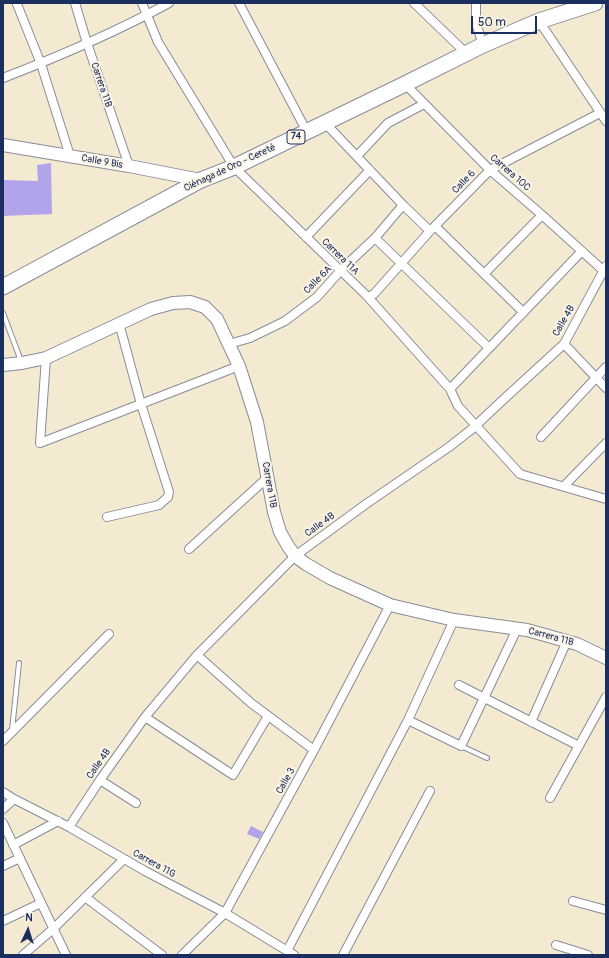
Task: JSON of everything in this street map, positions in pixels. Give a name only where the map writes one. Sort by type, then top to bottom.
[{"type":"highway","name":"Ciénaga de Oro - Cereté","points":[[3,286],[201,180],[234,167],[466,53],[539,21],[595,3]]},
{"type":"street","name":"Carrera 11B","points":[[75,3],[87,44],[129,166]]},
{"type":"street","name":"Carrera 11A","points":[[142,3],[158,42],[234,167],[367,296],[450,389],[458,406],[520,474],[606,499]]},
{"type":"street","points":[[3,78],[87,44],[169,3]]},
{"type":"street","points":[[239,3],[307,132]]},
{"type":"street","points":[[414,3],[466,53]]},
{"type":"street","points":[[476,3],[476,23],[483,45]]},
{"type":"street","points":[[17,4],[40,64],[70,156]]},
{"type":"street","points":[[539,21],[606,121]]},
{"type":"street","name":"Carrera 10C","points":[[405,84],[490,170],[605,270]]},
{"type":"street","points":[[357,156],[388,123],[424,104]]},
{"type":"street","name":"Calle 6","points":[[367,296],[374,294],[432,229],[490,170],[600,113]]},
{"type":"street","points":[[325,123],[403,205],[484,274],[523,312]]},
{"type":"street","name":"Calle 9 Bis","points":[[3,145],[129,166],[201,180]]},
{"type":"street","points":[[306,237],[370,170]]},
{"type":"street","name":"Calle 6A","points":[[229,344],[250,338],[285,321],[317,297],[341,270],[374,238],[403,205]]},
{"type":"street","points":[[484,274],[542,215]]},
{"type":"street","points":[[374,238],[489,348]]},
{"type":"street","points":[[450,389],[582,251]]},
{"type":"street","name":"Calle 4B","points":[[69,827],[100,780],[145,717],[197,655],[295,556],[366,504],[449,447],[476,426],[564,344],[605,270]]},
{"type":"street","name":"Carrera 11B","points":[[3,365],[46,358],[119,323],[151,309],[173,302],[190,302],[205,308],[217,319],[239,366],[257,422],[274,512],[280,532],[295,556],[330,578],[390,605],[454,620],[527,630],[577,644],[606,658]]},
{"type":"street","points":[[107,517],[159,504],[168,497],[169,492],[141,404],[119,323]]},
{"type":"street","points":[[564,344],[606,388]]},
{"type":"street","points":[[46,358],[40,443],[239,366]]},
{"type":"street","points":[[541,437],[606,367]]},
{"type":"street","points":[[564,486],[606,443]]},
{"type":"street","points":[[189,549],[267,478]]},
{"type":"street","name":"Calle 3","points":[[182,955],[225,913],[314,750],[390,605]]},
{"type":"street","points":[[290,953],[408,720],[454,620]]},
{"type":"street","points":[[408,720],[461,746],[517,629]]},
{"type":"street","points":[[3,741],[108,634]]},
{"type":"street","points":[[531,722],[567,641]]},
{"type":"street","points":[[197,655],[251,703],[314,750]]},
{"type":"street","points":[[459,685],[579,746]]},
{"type":"street","points":[[550,798],[606,697]]},
{"type":"street","points":[[145,717],[233,776],[268,716]]},
{"type":"street","points":[[100,780],[136,803]]},
{"type":"street","name":"Carrera 11G","points":[[3,792],[69,827],[145,871],[225,913],[290,953]]},
{"type":"street","points":[[343,955],[430,792]]},
{"type":"street","points":[[3,809],[14,799]]},
{"type":"street","points":[[13,845],[58,821]]},
{"type":"street","points":[[3,823],[66,955]]},
{"type":"street","points":[[3,866],[20,858]]},
{"type":"street","points":[[23,955],[53,929],[124,858]]},
{"type":"street","points":[[85,897],[162,955]]},
{"type":"street","points":[[572,901],[606,910]]},
{"type":"street","points":[[3,921],[41,903]]},
{"type":"street","points":[[556,945],[588,955]]},
{"type":"lane","points":[[3,313],[22,363]]},
{"type":"lane","points":[[12,733],[19,663]]},
{"type":"lane","points":[[461,746],[487,758]]},
{"type":"building","points":[[51,163],[52,214],[3,216],[3,180],[38,181],[37,165]]},
{"type":"building","points":[[251,826],[263,832],[259,839],[247,834]]}]
